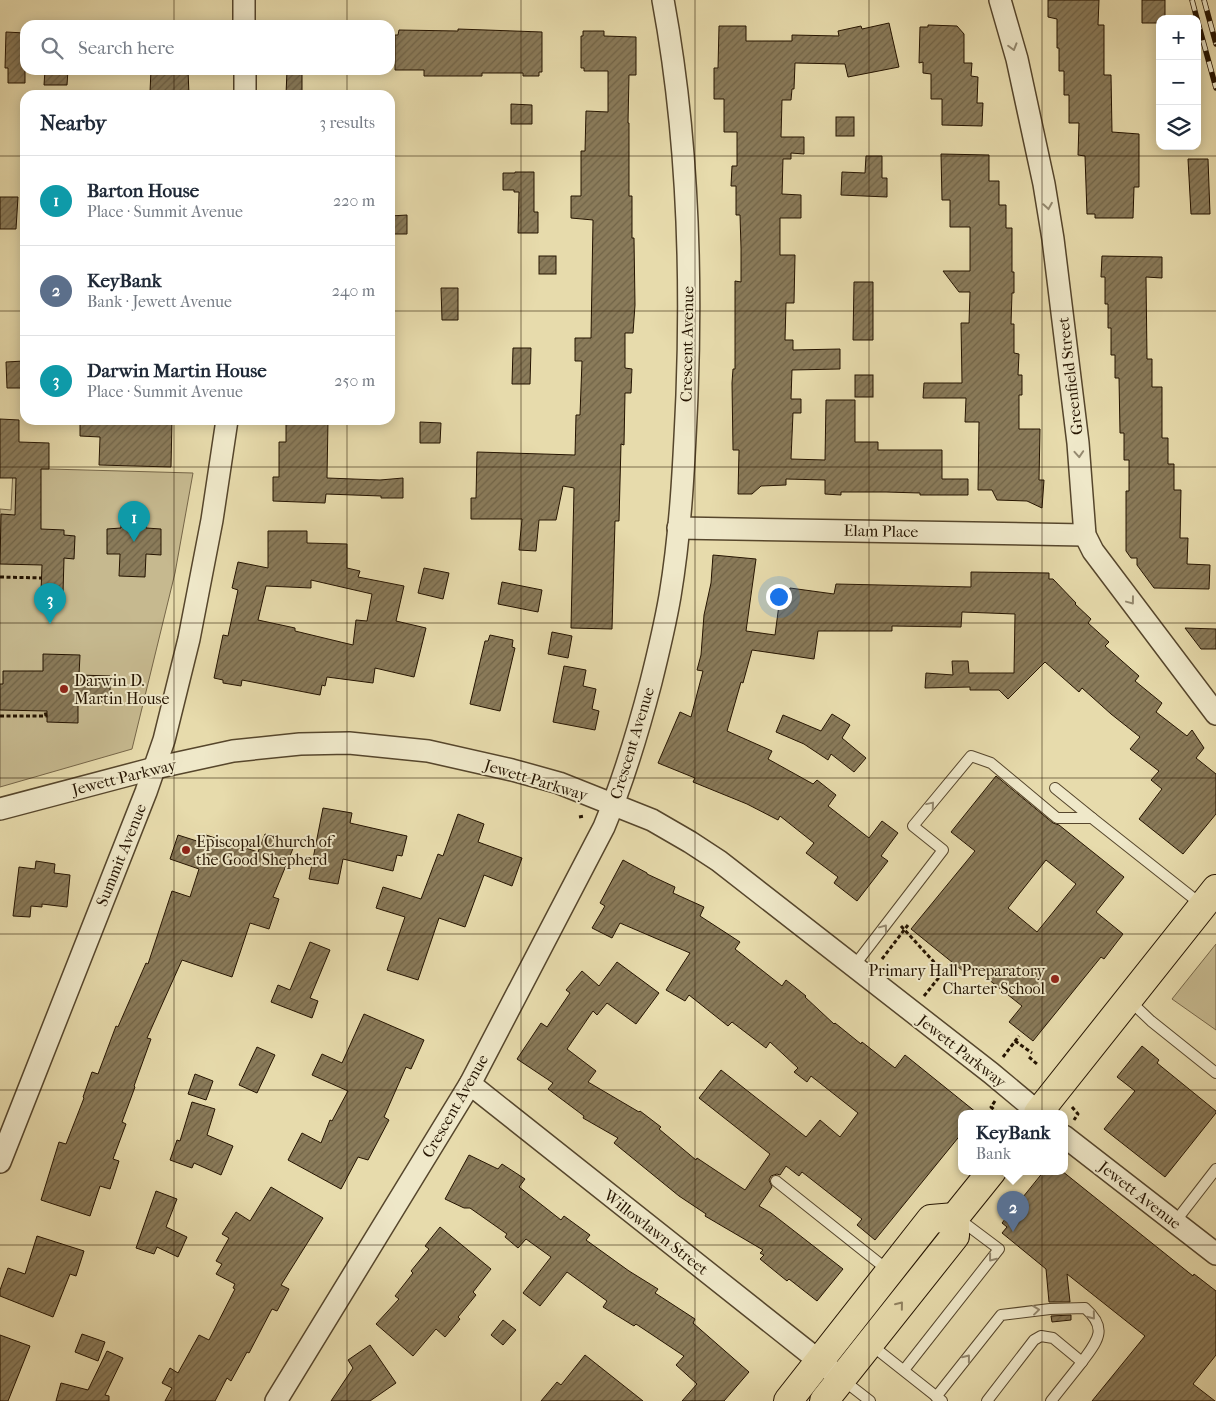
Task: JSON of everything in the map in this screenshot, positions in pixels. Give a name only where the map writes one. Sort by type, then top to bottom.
[{"type":"main road","points":[[1040,1110],[1209,898]]},
{"type":"main road","points":[[824,1401],[955,1236],[955,1216],[989,1175]]},
{"type":"main road","points":[[788,1401],[930,1219],[955,1216]]},
{"type":"street","points":[[244,0],[244,20]]},
{"type":"street","name":"Crescent Avenue","points":[[276,1401],[470,1084],[604,826],[613,806],[637,736],[661,642],[670,597],[684,462],[687,389],[689,272],[684,162],[674,69],[663,0]]},
{"type":"street","name":"Greenfield Street","points":[[1000,0],[1017,59],[1031,121],[1053,239],[1078,443],[1085,534],[1092,551],[1216,714]]},
{"type":"street","points":[[245,75],[245,90]]},
{"type":"street","name":"Summit Avenue","points":[[0,1162],[164,740],[193,620],[212,520],[226,425]]},
{"type":"street","name":"Elam Place","points":[[678,528],[1085,534]]},
{"type":"street","name":"Jewett Parkway","points":[[0,809],[154,768],[233,751],[271,746],[349,743],[428,751],[559,784],[652,820],[720,861],[1007,1085],[1035,1110]]},
{"type":"street","name":"Willowlawn Street","points":[[470,1084],[842,1379]]},
{"type":"street","name":"Jewett Avenue","points":[[1068,1139],[1216,1254]]},
{"type":"lane","points":[[854,966],[943,850],[913,826],[971,756],[991,763],[1057,818],[1092,818]]},
{"type":"lane","points":[[1055,788],[1092,818],[1209,898]]},
{"type":"lane","points":[[1129,999],[1151,1021],[1216,1073]]},
{"type":"lane","points":[[1175,1222],[1216,1169]]},
{"type":"lane","points":[[776,1181],[890,1271]]},
{"type":"lane","points":[[904,1370],[999,1249],[955,1216]]},
{"type":"lane","points":[[870,1343],[939,1399],[1001,1314],[1070,1307],[1085,1308],[1098,1324],[1098,1340],[1051,1401]]},
{"type":"lane","points":[[987,1401],[1034,1340],[1041,1336],[1053,1338],[1082,1362]]},
{"type":"lane","points":[[842,1379],[870,1401]]},
{"type":"path","points":[[0,577],[42,578]]},
{"type":"path","points":[[0,716],[46,716],[45,711]]},
{"type":"path","points":[[579,817],[585,816]]},
{"type":"path","points":[[882,959],[908,925]]},
{"type":"path","points":[[904,929],[944,971]]},
{"type":"path","points":[[922,1000],[949,965]]},
{"type":"path","points":[[999,1062],[1019,1036]]},
{"type":"path","points":[[1015,1041],[1031,1055],[1037,1064]]},
{"type":"path","points":[[994,1110],[990,1107],[995,1100]]},
{"type":"path","points":[[1072,1107],[1078,1114]]},
{"type":"shaded area","points":[[13,468],[193,473],[175,573],[132,749],[0,787],[0,509],[11,510]]},
{"type":"shaded area","points":[[1216,944],[1216,1030],[1172,999]]},
{"type":"building","points":[[1048,0],[1099,0],[1098,25],[1104,25],[1104,75],[1111,75],[1112,132],[1139,134],[1139,187],[1134,187],[1133,218],[1095,218],[1095,214],[1087,214],[1085,156],[1078,155],[1079,123],[1069,123],[1069,95],[1064,95],[1064,71],[1059,71],[1057,19],[1048,17]]},
{"type":"building","points":[[1142,0],[1165,0],[1165,15],[1156,15],[1156,23],[1142,23]]},
{"type":"building","points":[[889,23],[899,67],[848,77],[845,64],[795,63],[794,89],[792,89],[791,100],[782,100],[781,137],[804,137],[804,154],[791,153],[791,159],[783,159],[782,194],[801,195],[801,218],[780,218],[780,255],[795,255],[794,303],[786,303],[785,340],[793,340],[793,350],[840,349],[840,369],[792,370],[791,399],[801,399],[801,413],[793,413],[791,459],[825,460],[826,400],[855,400],[855,442],[878,442],[878,450],[942,450],[942,479],[968,479],[968,495],[920,495],[920,493],[886,492],[841,492],[841,495],[825,494],[825,480],[786,479],[786,485],[761,486],[752,494],[738,494],[739,450],[733,450],[732,383],[733,369],[735,369],[735,281],[741,282],[741,248],[740,215],[736,215],[736,186],[731,186],[732,166],[737,166],[737,132],[724,132],[724,99],[714,99],[714,68],[718,68],[719,26],[746,26],[746,41],[792,41],[792,35],[839,36],[838,31],[861,26],[862,29]]},
{"type":"building","points":[[928,25],[957,26],[964,34],[964,63],[972,63],[971,76],[978,77],[977,103],[983,103],[982,126],[942,125],[942,99],[931,99],[931,74],[923,73],[923,62],[919,63],[920,27],[928,27]]},
{"type":"building","points":[[458,29],[542,32],[542,72],[539,72],[539,76],[523,76],[523,73],[482,73],[482,76],[424,76],[424,70],[395,70],[395,35],[398,35],[399,30],[458,31]]},
{"type":"building","points":[[583,31],[604,31],[604,36],[636,37],[636,75],[629,75],[628,123],[629,196],[632,196],[635,305],[633,333],[625,333],[625,368],[632,369],[631,393],[625,393],[624,445],[621,444],[619,521],[615,521],[612,629],[571,628],[574,488],[563,486],[556,520],[539,520],[536,551],[519,550],[522,519],[471,519],[471,498],[476,498],[477,452],[575,455],[576,415],[580,415],[582,361],[575,361],[575,338],[591,338],[593,220],[571,218],[571,196],[581,196],[581,151],[585,151],[586,111],[608,112],[608,71],[584,71],[584,68],[581,68],[581,36],[583,36]]},
{"type":"building","points":[[6,32],[20,33],[20,75],[25,75],[25,83],[8,83],[8,68],[5,68]]},
{"type":"building","points":[[45,75],[68,75],[67,85],[44,85]]},
{"type":"building","points":[[151,75],[188,75],[189,90],[150,90]]},
{"type":"building","points":[[287,75],[302,75],[302,90],[286,90]]},
{"type":"building","points":[[511,104],[532,105],[532,124],[511,124]]},
{"type":"building","points":[[836,117],[854,117],[854,136],[836,136]]},
{"type":"building","points":[[941,154],[989,155],[989,181],[999,181],[999,205],[1006,205],[1006,228],[1012,228],[1012,272],[1014,272],[1011,324],[1014,324],[1014,353],[1019,354],[1018,375],[1022,375],[1022,395],[1019,395],[1019,429],[1040,429],[1039,480],[1044,480],[1042,508],[1027,501],[997,500],[992,490],[978,490],[979,422],[965,422],[966,398],[923,398],[924,383],[962,383],[961,323],[969,323],[970,292],[959,292],[943,271],[970,271],[970,227],[950,227],[950,200],[942,200]]},
{"type":"building","points":[[866,156],[882,156],[882,178],[887,178],[887,197],[841,195],[842,172],[865,173]]},
{"type":"building","points":[[1188,159],[1208,159],[1210,214],[1191,214]]},
{"type":"building","points":[[534,172],[534,212],[538,212],[538,233],[518,233],[519,192],[503,190],[503,173]]},
{"type":"building","points":[[0,197],[18,197],[16,229],[0,229]]},
{"type":"building","points":[[407,215],[407,234],[395,234],[395,216]]},
{"type":"building","points":[[539,256],[556,256],[556,274],[539,274]]},
{"type":"building","points":[[1102,256],[1162,257],[1162,278],[1146,277],[1147,359],[1152,359],[1152,387],[1162,387],[1162,438],[1168,438],[1168,464],[1174,464],[1174,490],[1181,490],[1180,538],[1188,538],[1187,564],[1210,565],[1209,589],[1154,588],[1137,565],[1137,558],[1131,558],[1126,551],[1126,491],[1129,491],[1129,460],[1124,460],[1124,433],[1120,433],[1119,378],[1115,378],[1115,355],[1111,355],[1111,328],[1108,328],[1108,304],[1105,304],[1105,277],[1101,277]]},
{"type":"building","points":[[854,282],[873,282],[873,340],[853,340]]},
{"type":"building","points":[[441,288],[458,288],[458,320],[442,320]]},
{"type":"building","points":[[513,348],[531,348],[530,384],[512,384]]},
{"type":"building","points":[[20,361],[20,388],[7,388],[6,362]]},
{"type":"building","points":[[855,375],[873,375],[873,397],[855,397]]},
{"type":"building","points":[[0,419],[19,420],[19,442],[49,443],[49,469],[41,469],[41,529],[64,530],[64,535],[75,536],[74,559],[64,558],[63,593],[41,592],[42,565],[0,564],[1,514],[15,515],[16,478],[0,478]]},
{"type":"building","points":[[420,422],[441,423],[440,443],[420,443]]},
{"type":"building","points":[[80,425],[172,425],[171,467],[99,465],[100,437],[80,436]]},
{"type":"building","points":[[286,425],[328,425],[327,478],[380,480],[403,478],[403,498],[326,494],[325,503],[273,501],[273,477],[279,477],[279,442],[286,442]]},
{"type":"building","points":[[121,518],[146,518],[146,528],[161,529],[161,555],[146,554],[145,577],[119,576],[120,554],[107,554],[107,529],[121,528]]},
{"type":"building","points":[[268,531],[307,531],[307,543],[347,544],[347,568],[360,571],[358,577],[404,586],[396,621],[426,628],[414,677],[375,668],[373,683],[327,677],[325,686],[322,685],[320,695],[242,680],[241,686],[223,683],[223,680],[214,678],[223,635],[228,636],[238,590],[232,588],[238,562],[268,568]],"holes":[[[311,580],[372,594],[367,621],[356,620],[353,645],[295,631],[295,628],[258,620],[266,586],[311,588]]]},
{"type":"building","points":[[713,555],[756,559],[746,631],[775,635],[780,597],[788,598],[790,588],[834,594],[836,584],[971,587],[971,572],[1049,573],[1049,579],[1053,579],[1076,603],[1091,619],[1088,623],[1109,642],[1105,646],[1139,676],[1135,681],[1162,703],[1156,712],[1187,736],[1192,730],[1204,748],[1196,758],[1216,774],[1216,814],[1183,854],[1139,819],[1162,789],[1151,780],[1159,771],[1130,749],[1140,737],[1082,688],[1079,692],[1045,662],[1008,699],[999,690],[970,690],[970,687],[925,688],[926,673],[953,675],[952,661],[968,661],[969,673],[1014,673],[1015,614],[962,612],[961,627],[892,626],[892,631],[818,631],[814,659],[752,650],[727,731],[772,751],[768,759],[813,784],[817,780],[836,795],[828,806],[869,838],[882,821],[898,833],[881,856],[888,861],[857,901],[834,883],[838,877],[806,853],[814,843],[780,816],[778,820],[747,804],[693,782],[695,778],[658,763],[680,712],[691,717],[703,671],[697,670],[701,655],[704,615],[711,583]]},
{"type":"building","points":[[424,568],[449,573],[443,599],[418,593]]},
{"type":"building","points":[[502,582],[542,590],[538,612],[498,604]]},
{"type":"building","points":[[1185,628],[1216,629],[1216,649],[1201,649]]},
{"type":"building","points":[[552,632],[572,636],[568,658],[548,654]]},
{"type":"building","points":[[490,635],[513,640],[512,647],[515,648],[500,711],[470,704],[485,641],[488,641]]},
{"type":"building","points":[[43,654],[80,655],[79,675],[110,676],[110,702],[78,702],[78,723],[47,722],[47,711],[0,710],[0,684],[3,684],[3,671],[43,671]]},
{"type":"building","points":[[564,666],[586,670],[583,686],[596,689],[592,709],[599,711],[595,730],[553,722]]},
{"type":"building","points":[[832,714],[850,725],[842,738],[866,758],[854,772],[831,754],[828,760],[804,744],[776,732],[783,715],[821,731]]},
{"type":"building","points":[[996,776],[1053,823],[1059,825],[1124,877],[1096,912],[1123,934],[1104,959],[1101,957],[1033,1041],[1009,1022],[1022,1006],[969,964],[963,971],[911,929],[975,851],[951,832]],"holes":[[[1046,860],[1076,884],[1037,932],[1008,908]]]},
{"type":"building","points":[[323,808],[352,813],[350,823],[407,836],[402,856],[397,855],[393,871],[343,859],[338,884],[309,879]]},
{"type":"building","points":[[458,814],[484,824],[478,842],[522,858],[512,886],[484,875],[465,927],[439,918],[418,980],[387,970],[405,917],[376,908],[383,887],[421,899],[438,854],[443,856]]},
{"type":"building","points":[[203,834],[258,852],[265,834],[294,846],[273,897],[279,899],[269,929],[250,923],[232,977],[182,960],[147,1038],[151,1039],[122,1122],[126,1124],[113,1159],[119,1161],[110,1189],[100,1186],[90,1216],[41,1200],[59,1142],[66,1144],[92,1072],[98,1074],[116,1026],[118,1027],[146,963],[148,964],[172,891],[190,897],[199,869],[170,859],[178,835],[200,842]]},
{"type":"building","points":[[623,860],[675,887],[673,893],[704,907],[700,916],[740,942],[735,949],[782,986],[786,980],[806,996],[834,1024],[861,1044],[862,1042],[895,1068],[905,1055],[973,1110],[958,1110],[958,1138],[875,1240],[857,1225],[862,1219],[802,1172],[799,1176],[786,1166],[780,1175],[771,1176],[769,1180],[772,1187],[759,1206],[771,1213],[843,1269],[817,1301],[789,1279],[787,1281],[760,1259],[764,1255],[760,1253],[763,1250],[705,1216],[706,1214],[679,1196],[614,1143],[618,1138],[583,1118],[584,1116],[548,1089],[553,1083],[517,1059],[541,1023],[547,1027],[570,993],[566,990],[582,971],[599,986],[617,962],[659,993],[636,1024],[607,1003],[597,1015],[593,1011],[567,1049],[596,1071],[588,1082],[640,1111],[661,1127],[659,1129],[696,1160],[697,1158],[745,1190],[770,1154],[699,1098],[721,1070],[806,1137],[820,1120],[840,1137],[858,1113],[811,1076],[807,1082],[794,1072],[798,1068],[770,1042],[766,1048],[732,1022],[728,1026],[689,995],[685,1001],[666,990],[690,953],[620,923],[612,938],[592,928],[605,906],[600,903]]},
{"type":"building","points":[[36,861],[55,864],[54,873],[70,875],[67,907],[42,904],[42,907],[31,906],[30,917],[13,916],[19,867],[35,869]]},
{"type":"building","points":[[310,942],[330,950],[310,998],[318,1001],[312,1018],[271,1002],[278,985],[290,990]]},
{"type":"building","points":[[364,1014],[424,1040],[411,1069],[406,1067],[384,1117],[389,1120],[368,1160],[358,1157],[341,1189],[288,1160],[302,1133],[321,1143],[330,1120],[332,1121],[348,1091],[312,1075],[322,1054],[342,1063]]},
{"type":"building","points":[[1142,1046],[1159,1060],[1157,1063],[1216,1111],[1165,1177],[1104,1129],[1135,1091],[1117,1077]]},
{"type":"building","points":[[257,1047],[275,1055],[257,1093],[239,1085]]},
{"type":"building","points":[[195,1074],[213,1081],[206,1100],[188,1094]]},
{"type":"building","points":[[192,1102],[215,1109],[207,1135],[233,1146],[221,1175],[194,1163],[192,1168],[170,1160],[177,1140],[180,1141]]},
{"type":"building","points":[[469,1155],[498,1169],[502,1164],[525,1179],[519,1187],[561,1220],[564,1216],[590,1235],[586,1240],[658,1289],[655,1293],[695,1319],[693,1323],[749,1372],[724,1401],[682,1401],[697,1384],[676,1365],[684,1356],[636,1324],[634,1326],[603,1307],[607,1301],[567,1272],[540,1306],[523,1293],[551,1257],[526,1239],[518,1248],[505,1237],[507,1234],[470,1208],[464,1208],[445,1199]]},
{"type":"building","points":[[1041,1175],[1067,1175],[1193,1276],[1194,1274],[1216,1291],[1216,1355],[1193,1384],[1215,1401],[1092,1401],[1145,1336],[1067,1274],[1070,1302],[1049,1302],[1046,1269],[1002,1233],[1007,1227],[1002,1223]]},
{"type":"building","points":[[271,1187],[323,1218],[281,1285],[289,1289],[277,1311],[272,1309],[249,1353],[247,1352],[231,1381],[227,1378],[215,1401],[165,1401],[172,1388],[162,1383],[170,1368],[178,1373],[199,1335],[209,1340],[235,1289],[233,1288],[235,1284],[216,1274],[222,1264],[216,1261],[229,1238],[222,1234],[236,1212],[250,1221]]},
{"type":"building","points":[[156,1191],[177,1199],[166,1227],[187,1237],[178,1257],[157,1247],[154,1254],[136,1248]]},
{"type":"building","points":[[440,1227],[491,1269],[473,1292],[476,1295],[458,1317],[460,1319],[445,1337],[436,1329],[413,1356],[376,1324],[399,1299],[395,1296],[413,1273],[411,1271],[429,1249],[425,1246]]},
{"type":"building","points":[[37,1236],[84,1251],[76,1276],[70,1274],[53,1317],[0,1296],[0,1290],[8,1268],[25,1274]]},
{"type":"building","points":[[1071,1315],[1071,1320],[1052,1322],[1051,1316]]},
{"type":"building","points":[[503,1320],[516,1330],[503,1345],[491,1335]]},
{"type":"building","points":[[82,1334],[105,1342],[98,1361],[75,1352]]},
{"type":"building","points":[[0,1335],[30,1346],[8,1401],[0,1401]]},
{"type":"building","points":[[370,1345],[396,1383],[370,1401],[331,1401],[353,1368],[348,1360]]},
{"type":"building","points":[[107,1351],[123,1358],[105,1395],[109,1396],[109,1401],[56,1401],[61,1383],[88,1390]]},
{"type":"building","points":[[585,1355],[643,1401],[541,1401],[557,1382],[561,1385]]},
{"type":"railway","points":[[1192,0],[1196,15]]},
{"type":"railway","points":[[1204,0],[1216,44]]},
{"type":"railway","points":[[1201,34],[1216,88]]},
{"type":"place","name":"Barton House","points":[[134,542]]},
{"type":"place","name":"Darwin Martin House","points":[[50,624]]},
{"type":"place","name":"Darwin D. Martin House","points":[[64,689]]},
{"type":"place","name":"Episcopal Church of the Good Shepherd","points":[[186,850]]},
{"type":"place","name":"Primary Hall Preparatory Charter School","points":[[1055,979]]},
{"type":"place","name":"KeyBank","points":[[1013,1232]]}]
